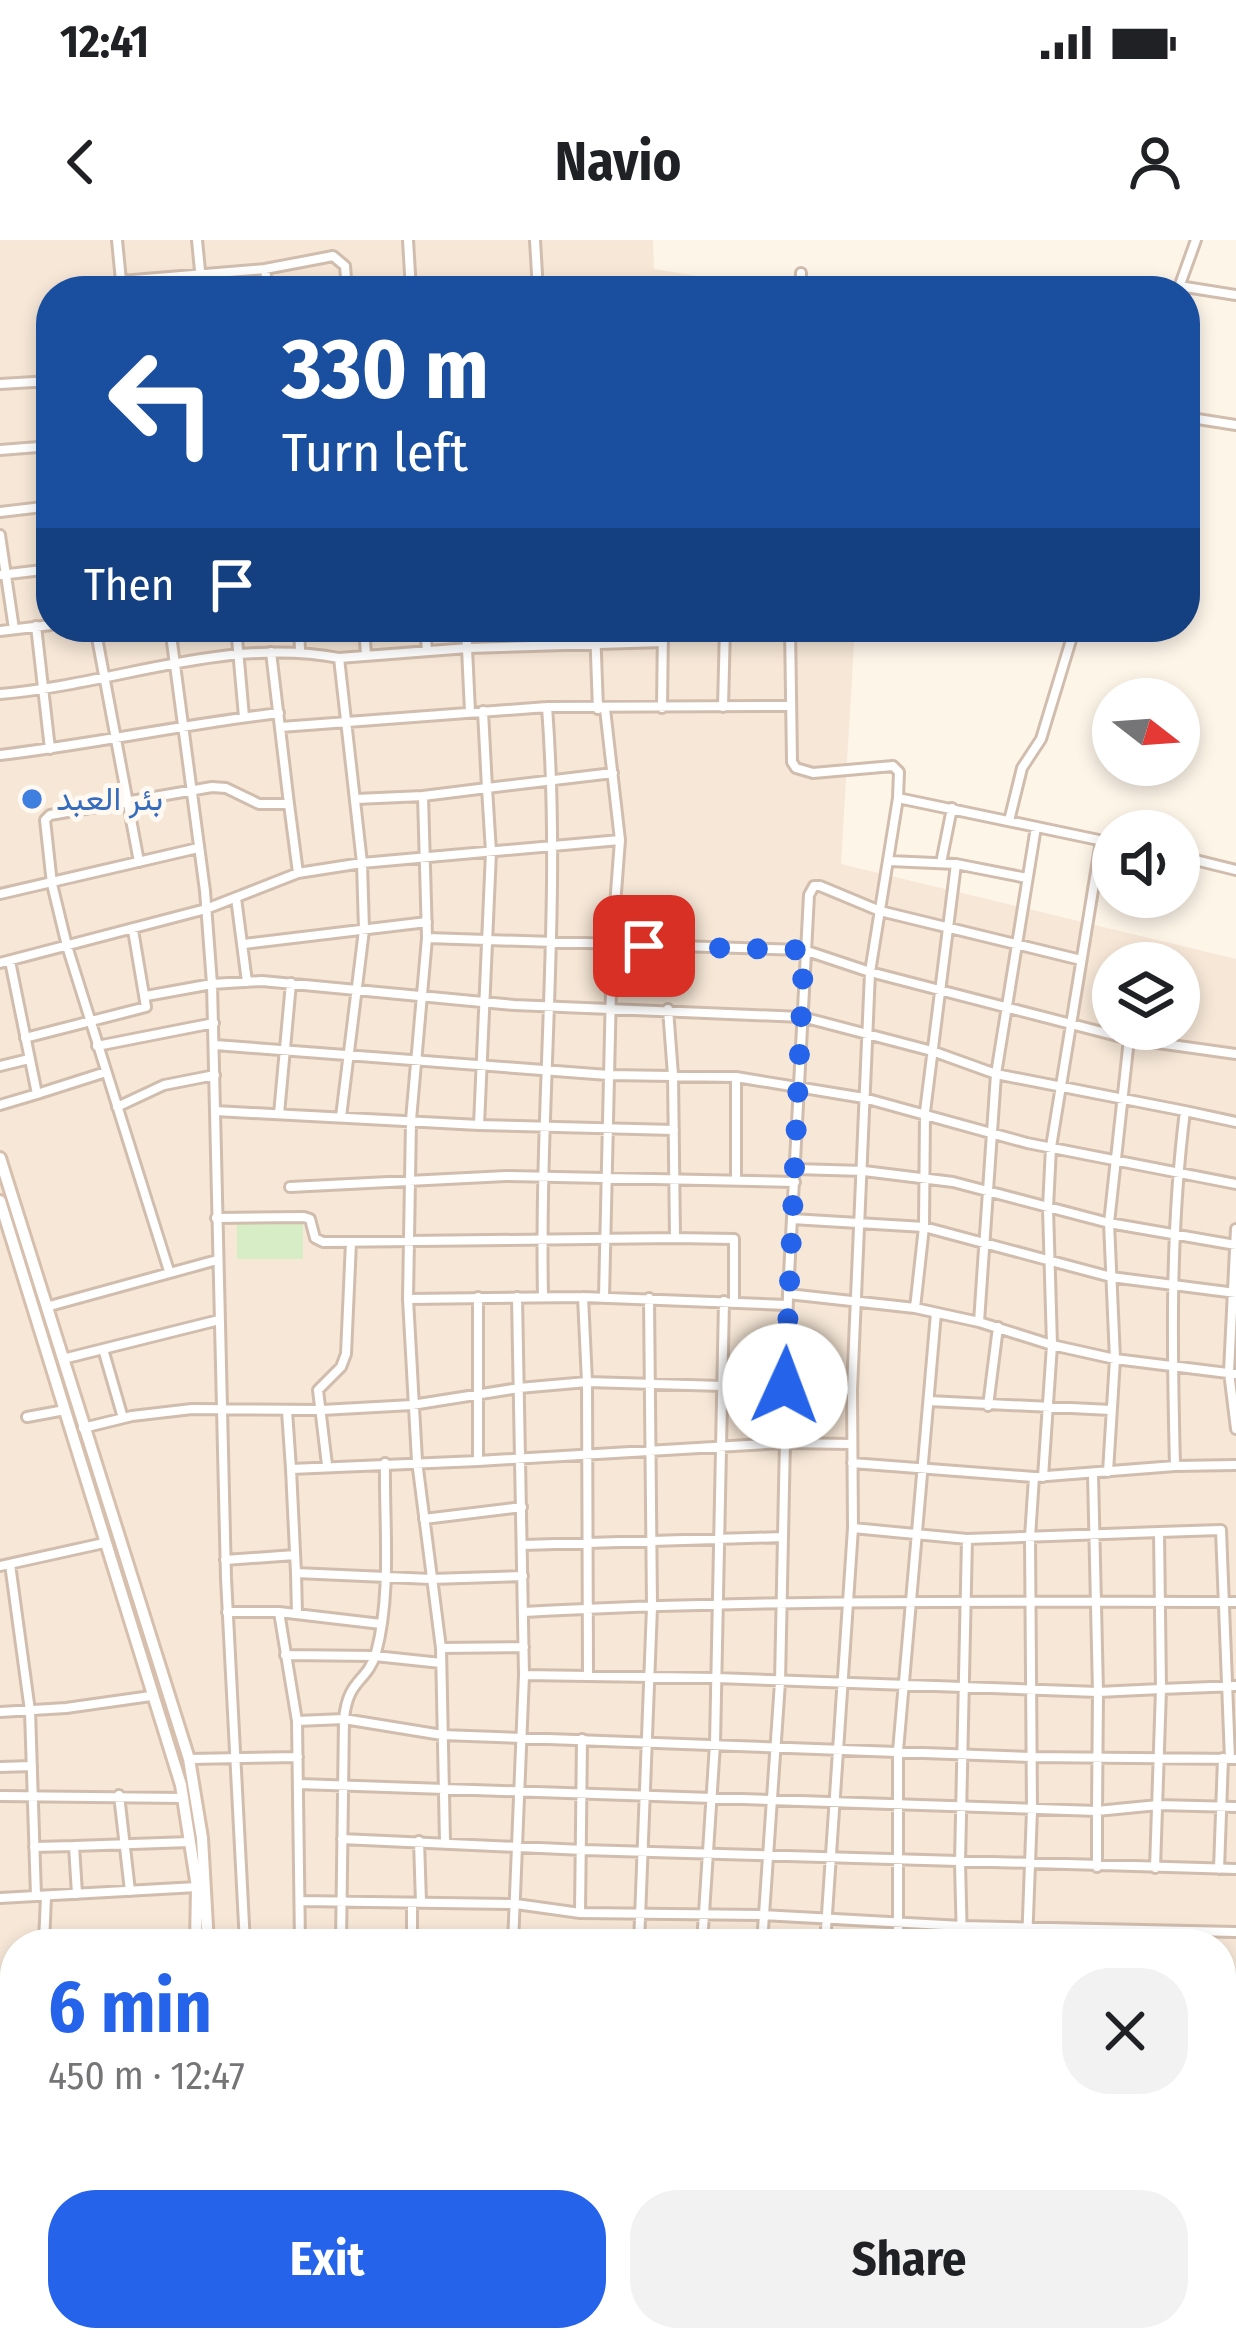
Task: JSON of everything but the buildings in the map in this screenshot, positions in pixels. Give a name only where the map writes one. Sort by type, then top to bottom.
[{"type":"main road","points":[[0,1158],[4,1187],[86,1427],[189,1759],[210,1929]]},
{"type":"main road","points":[[0,1201],[183,1798],[197,1887],[196,1929]]},
{"type":"street","points":[[117,240],[121,276]]},
{"type":"street","points":[[197,240],[200,274]]},
{"type":"street","points":[[408,240],[410,276]]},
{"type":"street","points":[[535,240],[537,276]]},
{"type":"street","points":[[1184,276],[1196,240]]},
{"type":"street","points":[[187,276],[337,257],[346,276]]},
{"type":"street","points":[[265,269],[266,276]]},
{"type":"street","points":[[1200,291],[1236,295]]},
{"type":"street","points":[[0,384],[36,382]]},
{"type":"street","points":[[1200,419],[1236,425]]},
{"type":"street","points":[[0,450],[36,447]]},
{"type":"street","points":[[0,512],[36,508]]},
{"type":"street","points":[[0,535],[14,629]]},
{"type":"street","points":[[3,574],[36,570]]},
{"type":"street","points":[[0,631],[36,626]]},
{"type":"street","points":[[38,642],[50,749]]},
{"type":"street","points":[[97,642],[139,862]]},
{"type":"street","points":[[172,642],[212,984],[225,1560],[244,1929]]},
{"type":"street","points":[[236,642],[244,717]]},
{"type":"street","points":[[300,642],[300,650]]},
{"type":"street","points":[[365,642],[366,655]]},
{"type":"street","points":[[426,642],[427,651]]},
{"type":"street","points":[[467,642],[470,712]]},
{"type":"street","points":[[0,694],[271,652],[300,650],[339,658],[468,648],[663,642],[662,708]]},
{"type":"street","points":[[724,706],[725,642]]},
{"type":"street","points":[[790,642],[789,706],[796,768],[807,773],[893,766],[899,777],[870,972],[852,1390],[853,1528],[826,1929]]},
{"type":"street","points":[[1009,821],[1022,768],[1041,739],[1070,642]]},
{"type":"street","points":[[596,644],[620,840],[612,945],[604,1297]]},
{"type":"street","points":[[271,652],[298,873]]},
{"type":"street","points":[[339,658],[362,863],[364,930],[341,1117]]},
{"type":"street","points":[[281,727],[547,707],[789,706]]},
{"type":"street","points":[[543,1297],[543,1128],[555,845],[547,707]]},
{"type":"street","points":[[479,1125],[491,852],[483,711]]},
{"type":"street","points":[[0,755],[278,713]]},
{"type":"street","points":[[356,799],[423,796],[613,773]]},
{"type":"street","points":[[169,1270],[68,946],[52,884],[45,824],[47,817],[127,805],[189,789],[220,787],[250,802],[289,804]]},
{"type":"street","points":[[423,796],[427,938],[411,1120],[408,1299],[417,1461],[441,1648],[445,1842]]},
{"type":"street","points":[[898,798],[1092,839]]},
{"type":"street","points":[[941,862],[952,808]]},
{"type":"street","points":[[979,1322],[996,1074],[1036,827]]},
{"type":"street","points":[[37,1094],[5,962],[206,909],[298,873],[620,840]]},
{"type":"street","points":[[0,894],[198,848]]},
{"type":"street","points":[[890,861],[941,862],[1027,878]]},
{"type":"street","points":[[1200,861],[1236,870]]},
{"type":"street","points":[[916,1309],[924,1227],[925,1112],[956,864]]},
{"type":"street","points":[[762,1929],[780,1682],[788,1294],[807,903],[814,886],[880,911],[1081,960]]},
{"type":"street","points":[[1027,1928],[1033,1810],[1030,1537],[1052,1345],[1051,1147],[1092,895]]},
{"type":"street","points":[[236,898],[247,982]]},
{"type":"street","points":[[244,944],[427,922]]},
{"type":"street","points":[[25,1038],[144,1008],[146,996],[133,930]]},
{"type":"street","points":[[427,938],[804,950],[1092,1030]]},
{"type":"street","points":[[146,996],[212,984],[291,983],[550,1007],[802,1017],[932,1051],[996,1074],[1236,1122]]},
{"type":"street","points":[[279,1114],[291,983]]},
{"type":"street","points":[[668,1009],[675,1238]]},
{"type":"street","points":[[97,1046],[214,1023]]},
{"type":"street","points":[[215,1045],[608,1076],[736,1077],[864,1098],[1051,1147],[1236,1184]]},
{"type":"street","points":[[1200,1049],[1236,1054]]},
{"type":"street","points":[[1108,1472],[1115,1358],[1109,1223],[1128,1050]]},
{"type":"street","points":[[0,1066],[29,1059]]},
{"type":"street","points":[[0,1106],[106,1072]]},
{"type":"street","points":[[117,1107],[164,1085],[215,1075]]},
{"type":"street","points":[[736,1077],[736,1180]]},
{"type":"street","points":[[215,1111],[608,1131],[674,1130]]},
{"type":"street","points":[[1175,1466],[1171,1287],[1185,1112]]},
{"type":"street","points":[[795,1169],[924,1177],[1109,1223],[1235,1245]]},
{"type":"street","points":[[290,1187],[543,1177],[794,1181]]},
{"type":"street","points":[[216,1218],[308,1217],[317,1240],[350,1242],[734,1239],[721,1386],[715,1744],[703,1929]]},
{"type":"street","points":[[792,1219],[924,1227],[1112,1277],[1234,1293]]},
{"type":"street","points":[[1236,1229],[1232,1373],[1236,1429]]},
{"type":"street","points":[[327,1466],[320,1386],[341,1367],[346,1354],[350,1242]]},
{"type":"street","points":[[46,1307],[169,1270],[217,1261]]},
{"type":"street","points":[[788,1294],[916,1309],[1115,1358],[1232,1373]]},
{"type":"street","points":[[514,1929],[524,1675],[517,1297]]},
{"type":"street","points":[[583,1297],[588,1676]]},
{"type":"street","points":[[408,1299],[604,1297],[788,1305]]},
{"type":"street","points":[[478,1298],[478,1461]]},
{"type":"street","points":[[640,1929],[652,1607],[649,1298]]},
{"type":"street","points":[[898,1929],[898,1751],[936,1313]]},
{"type":"street","points":[[63,1359],[218,1321]]},
{"type":"street","points":[[988,1406],[998,1328]]},
{"type":"street","points":[[103,1349],[123,1418]]},
{"type":"street","points":[[72,1432],[123,1418],[221,1408],[287,1411],[412,1405],[587,1382],[852,1390]]},
{"type":"street","points":[[929,1401],[1111,1410]]},
{"type":"street","points":[[27,1417],[64,1410]]},
{"type":"street","points":[[287,1411],[297,1614]]},
{"type":"street","points":[[291,1468],[520,1461],[783,1443],[851,1444]]},
{"type":"street","points":[[341,1929],[344,1719],[349,1690],[375,1656],[384,1577],[385,1463]]},
{"type":"street","points":[[852,1463],[1039,1477],[1236,1465]]},
{"type":"street","points":[[1093,1474],[1096,1867]]},
{"type":"street","points":[[424,1519],[522,1508]]},
{"type":"street","points":[[853,1528],[967,1539],[1236,1529]]},
{"type":"street","points":[[1219,1869],[1233,1686],[1231,1602],[1221,1530]]},
{"type":"street","points":[[1155,1868],[1161,1689],[1159,1532]]},
{"type":"street","points":[[523,1546],[783,1537]]},
{"type":"street","points":[[962,1926],[967,1539]]},
{"type":"street","points":[[44,1929],[34,1847],[30,1711],[5,1565],[104,1543]]},
{"type":"street","points":[[225,1560],[295,1555]]},
{"type":"street","points":[[296,1573],[431,1579],[523,1576]]},
{"type":"street","points":[[524,1612],[848,1600],[1032,1605],[1231,1602]]},
{"type":"street","points":[[227,1612],[279,1612],[380,1624]]},
{"type":"street","points":[[279,1612],[297,1721],[300,1929]]},
{"type":"street","points":[[441,1648],[524,1648]]},
{"type":"street","points":[[285,1655],[442,1663]]},
{"type":"street","points":[[524,1675],[1032,1692],[1233,1686]]},
{"type":"street","points":[[0,1712],[151,1696]]},
{"type":"street","points":[[297,1721],[344,1719],[442,1735],[1230,1759]]},
{"type":"street","points":[[580,1913],[582,1739]]},
{"type":"street","points":[[189,1759],[298,1757]]},
{"type":"street","points":[[0,1767],[32,1766]]},
{"type":"street","points":[[298,1784],[1033,1810],[1236,1807]]},
{"type":"street","points":[[119,1795],[130,1891]]},
{"type":"street","points":[[0,1796],[183,1798]]},
{"type":"street","points":[[342,1839],[1236,1869]]},
{"type":"street","points":[[413,1929],[419,1841]]},
{"type":"street","points":[[34,1847],[190,1842]]},
{"type":"street","points":[[74,1846],[77,1894]]},
{"type":"street","points":[[0,1898],[197,1887]]},
{"type":"street","points":[[300,1901],[516,1904],[580,1913],[826,1917],[1064,1929]]},
{"type":"shaded area","points":[[0,240],[653,240],[654,269],[698,276],[36,276],[36,642],[854,642],[841,864],[1165,942],[1092,942],[1092,1050],[1200,1050],[1200,950],[1236,959],[1236,1929],[0,1929]]},
{"type":"green space","points":[[237,1220],[303,1220],[303,1259],[237,1259]]},
{"type":"place","name":"بئر العبد","points":[[32,799]]},
{"type":"route","points":[[644,946],[804,950],[785,1386]]}]
